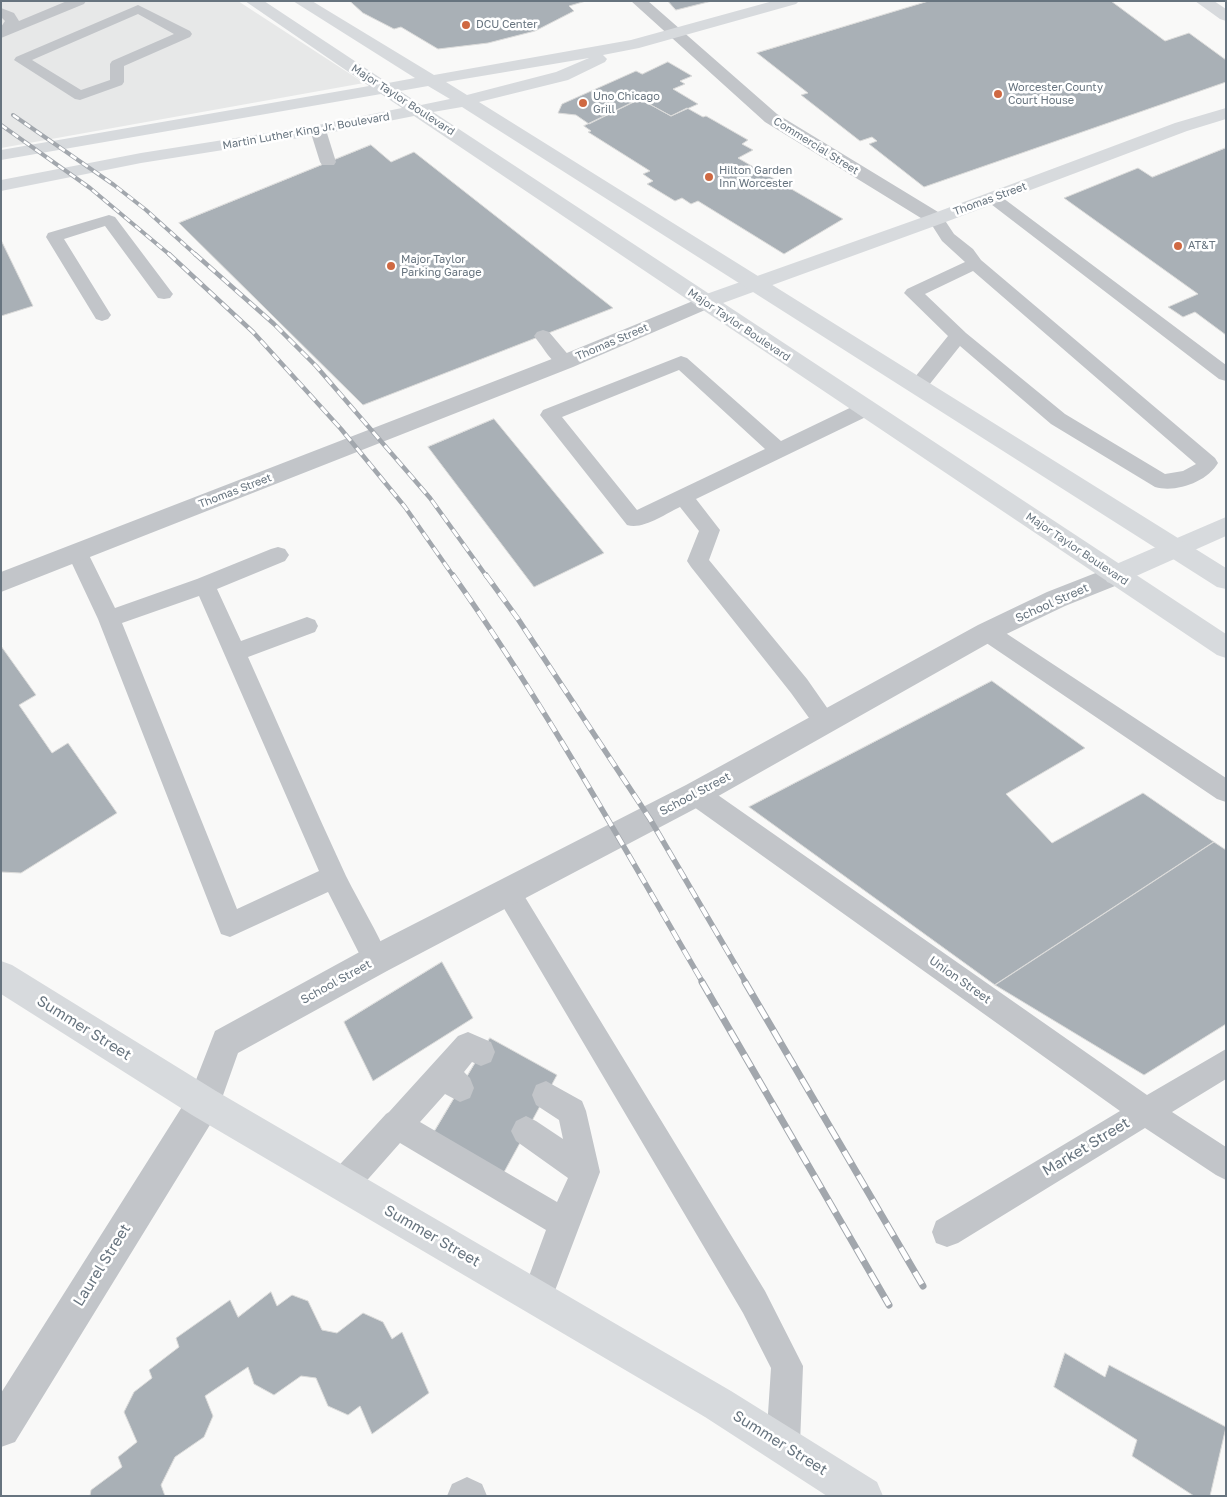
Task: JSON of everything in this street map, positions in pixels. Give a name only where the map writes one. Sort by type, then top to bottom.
[{"type":"main road","name":"Major Taylor Boulevard","points":[[254,1],[1226,648]]},
{"type":"main road","points":[[301,1],[465,101],[1226,580]]},
{"type":"main road","name":"Martin Luther King Jr. Boulevard","points":[[1,186],[141,158],[318,130],[465,101],[562,76],[633,45],[791,1]]},
{"type":"main road","points":[[1204,1],[1226,16]]},
{"type":"main road","name":"Martin Luther King Jr. Boulevard","points":[[1,156],[633,45]]},
{"type":"main road","name":"Thomas Street","points":[[705,302],[936,219],[1181,127],[1226,113]]},
{"type":"main road","name":"School Street","points":[[1116,575],[1226,526]]},
{"type":"main road","name":"Summer Street","points":[[1,976],[204,1103],[718,1404],[862,1496]]},
{"type":"street","name":"Commercial Street","points":[[638,1],[771,118],[936,219]]},
{"type":"street","name":"Thomas Street","points":[[1,582],[565,362],[705,302]]},
{"type":"street","name":"School Street","points":[[204,1103],[226,1042],[376,960],[696,794],[987,632],[1056,599],[1116,575]]},
{"type":"street","name":"Laurel Street","points":[[1,1428],[204,1103]]},
{"type":"lane","points":[[3,33],[79,1]]},
{"type":"lane","points":[[37,19],[55,30],[77,34],[138,10],[185,34],[118,64],[117,82],[80,96],[21,60],[77,34]]},
{"type":"lane","points":[[56,11],[78,24],[77,34]]},
{"type":"lane","points":[[1,12],[9,16],[12,21],[3,33]]},
{"type":"lane","points":[[318,130],[328,162]]},
{"type":"lane","points":[[993,198],[1226,375]]},
{"type":"lane","points":[[936,219],[948,237],[968,253],[975,264],[1208,463],[1201,472],[1162,482],[1058,419],[960,337],[913,293],[975,264]]},
{"type":"lane","points":[[102,315],[54,237],[109,220],[164,294]]},
{"type":"lane","points":[[543,336],[565,362]]},
{"type":"lane","points":[[918,386],[954,341],[960,337]]},
{"type":"lane","points":[[779,450],[681,362],[550,415],[634,520],[865,409]]},
{"type":"lane","points":[[683,497],[710,530],[698,561],[800,686],[825,722]]},
{"type":"lane","points":[[78,553],[109,619],[230,926],[334,877]]},
{"type":"lane","points":[[109,619],[205,585],[278,555]]},
{"type":"lane","points":[[205,585],[350,914],[376,960]]},
{"type":"lane","points":[[235,653],[307,626]]},
{"type":"lane","points":[[987,632],[1226,791]]},
{"type":"lane","name":"Union Street","points":[[696,794],[1145,1111],[1226,1165]]},
{"type":"lane","points":[[508,892],[754,1302],[787,1366],[783,1444]]},
{"type":"lane","points":[[343,1184],[396,1124],[452,1081],[468,1046],[481,1052]]},
{"type":"lane","name":"Market Street","points":[[947,1232],[1226,1063]]},
{"type":"lane","points":[[537,1298],[585,1172],[572,1110],[546,1095]]},
{"type":"lane","points":[[396,1124],[564,1223]]},
{"type":"lane","points":[[526,1131],[585,1172]]},
{"type":"lane","points":[[464,1496],[467,1494],[470,1496]]},
{"type":"shaded area","points":[[1,1],[238,1],[364,83],[1,148]]},
{"type":"building","name":"DCU Center","points":[[350,1],[586,1],[569,6],[574,11],[535,31],[488,43],[438,49],[401,27],[394,29],[363,13]]},
{"type":"building","points":[[668,1],[712,1],[676,10]]},
{"type":"building","name":"Worcester County Court House","points":[[929,1],[1111,1],[1165,41],[1189,33],[1226,60],[1226,82],[924,187],[869,144],[877,141],[872,137],[860,141],[801,95],[808,93],[757,53]]},
{"type":"building","points":[[668,62],[692,76],[680,81],[685,84],[673,89],[698,104],[671,116],[640,99],[589,124],[576,115],[558,113],[562,104],[636,71],[642,74]]},
{"type":"building","name":"Hilton Garden Inn Worcester","points":[[640,99],[671,116],[687,108],[703,117],[706,116],[748,140],[742,144],[753,150],[738,158],[843,219],[784,254],[698,201],[691,204],[682,198],[675,201],[647,184],[653,181],[643,174],[650,171],[588,132],[591,131],[584,126]]},
{"type":"building","name":"Major Taylor Parking Garage","points":[[371,145],[391,162],[414,152],[613,308],[363,405],[179,223]]},
{"type":"building","name":"AT&T","points":[[1226,148],[1226,335],[1195,312],[1183,317],[1168,307],[1198,294],[1064,198],[1138,168],[1152,177]]},
{"type":"building","points":[[1,240],[33,306],[1,316]]},
{"type":"building","points":[[494,419],[604,553],[534,587],[428,447]]},
{"type":"building","points":[[1,646],[36,695],[19,705],[52,753],[68,743],[117,813],[21,873],[1,872]]},
{"type":"building","points":[[992,681],[1085,748],[1006,794],[1052,843],[1143,793],[1214,842],[995,985],[749,807]]},
{"type":"building","points":[[1214,842],[1226,850],[1226,1024],[1144,1075],[995,985]]},
{"type":"building","points":[[442,962],[473,1018],[373,1081],[344,1022]]},
{"type":"building","points":[[490,1038],[557,1075],[503,1174],[433,1134]]},
{"type":"building","points":[[271,1292],[277,1306],[292,1295],[308,1301],[322,1330],[337,1333],[363,1313],[383,1322],[392,1339],[402,1332],[429,1393],[372,1434],[360,1406],[348,1415],[328,1406],[316,1378],[301,1376],[274,1395],[254,1384],[248,1367],[205,1396],[213,1416],[204,1437],[175,1457],[161,1485],[165,1496],[90,1496],[91,1490],[122,1467],[118,1457],[137,1442],[124,1412],[134,1392],[152,1378],[149,1370],[179,1347],[176,1338],[230,1300],[238,1317]]},
{"type":"building","points":[[1065,1353],[1105,1377],[1109,1365],[1226,1427],[1210,1496],[1194,1496],[1132,1456],[1137,1440],[1054,1387]]},
{"type":"railway","points":[[13,115],[114,185],[146,210],[196,255]]},
{"type":"railway","points":[[1,125],[90,188],[170,255]]},
{"type":"railway","points":[[169,254],[253,332],[341,429],[405,507],[454,577]]},
{"type":"railway","points":[[195,254],[274,324],[316,366],[430,498],[487,577]]},
{"type":"railway","points":[[453,575],[520,674],[613,828],[703,983]]},
{"type":"railway","points":[[486,575],[518,619],[650,819],[746,983]]},
{"type":"railway","points":[[702,982],[889,1305]]},
{"type":"railway","points":[[745,982],[923,1286]]},
{"type":"place","name":"DCU Center","points":[[466,25]]},
{"type":"place","name":"Worcester County Court House","points":[[998,94]]},
{"type":"place","name":"Uno Chicago Grill","points":[[583,103]]},
{"type":"place","name":"Hilton Garden Inn Worcester","points":[[709,177]]},
{"type":"place","name":"AT&T","points":[[1178,246]]},
{"type":"place","name":"Major Taylor Parking Garage","points":[[391,266]]}]
